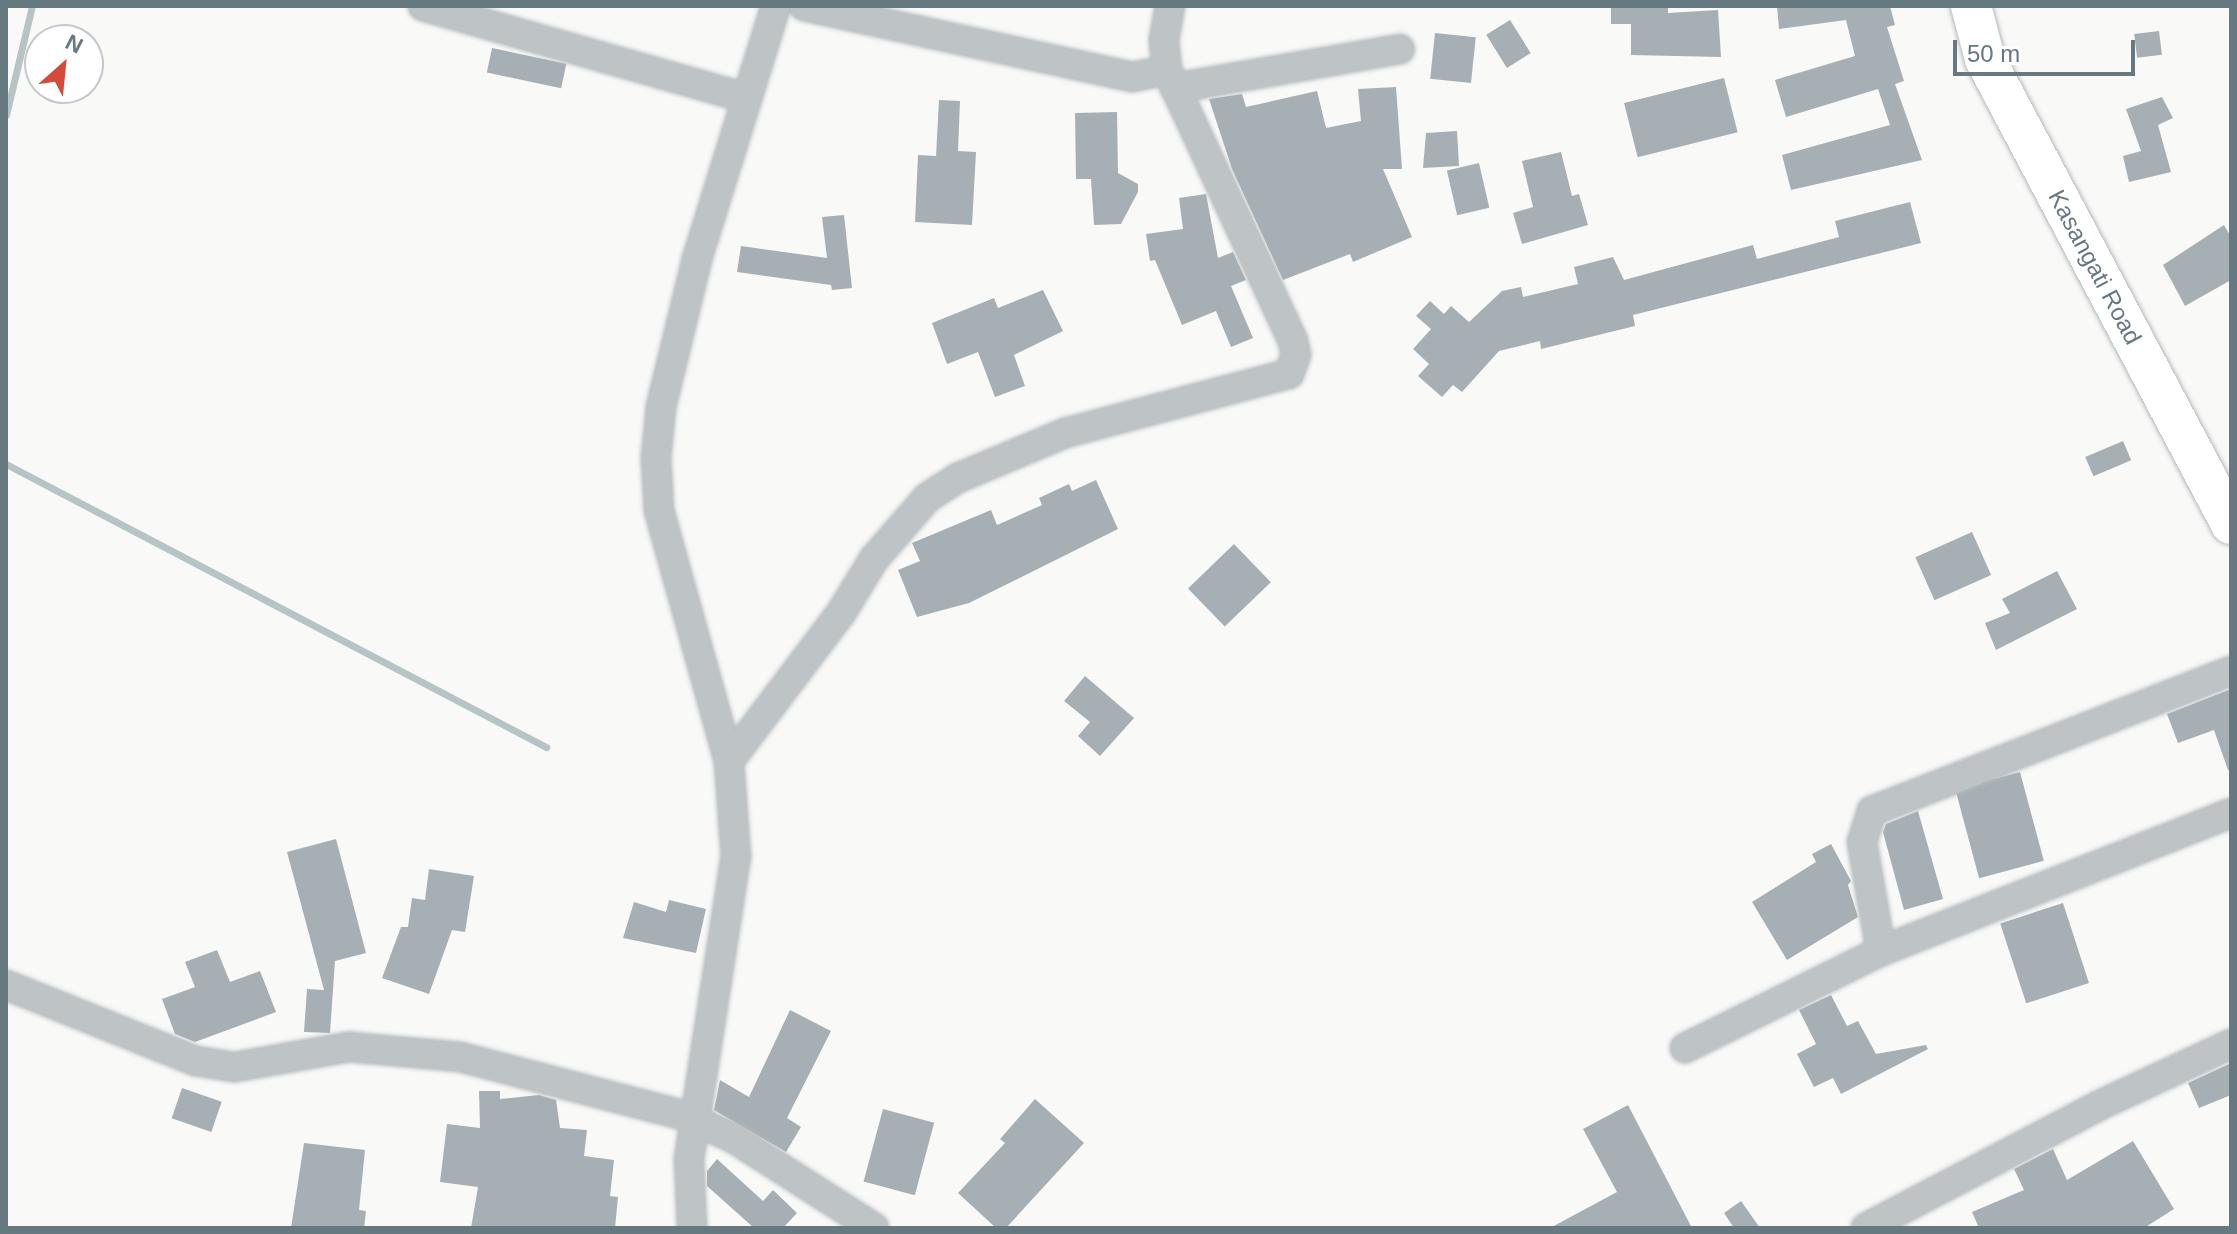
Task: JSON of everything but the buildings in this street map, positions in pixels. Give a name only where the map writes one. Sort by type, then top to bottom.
[{"type":"street","points":[[423,6],[747,98]]},
{"type":"street","points":[[692,1228],[689,1159],[736,857],[729,761],[694,645],[655,486],[661,407],[697,259],[776,6]]},
{"type":"street","points":[[804,6],[1132,77],[1171,79],[1400,49]]},
{"type":"street","points":[[729,761],[841,613],[874,559],[927,498],[958,478],[1065,433],[1289,374],[1296,355],[1293,341],[1171,79],[1164,40],[1170,6]]},
{"type":"street","name":"Kasangati Road","points":[[1971,6],[1985,59],[2231,524]]},
{"type":"street","points":[[1881,951],[1862,842],[1872,811],[2231,671]]},
{"type":"street","points":[[1685,1048],[1881,951],[2231,813]]},
{"type":"street","points":[[6,985],[180,1054],[235,1067],[349,1047],[460,1057],[696,1119],[764,1156],[874,1228]]},
{"type":"street","points":[[1866,1228],[2098,1106],[2231,1044]]},
{"type":"waterway","points":[[6,115],[32,6]]},
{"type":"waterway","points":[[6,464],[546,747]]}]
